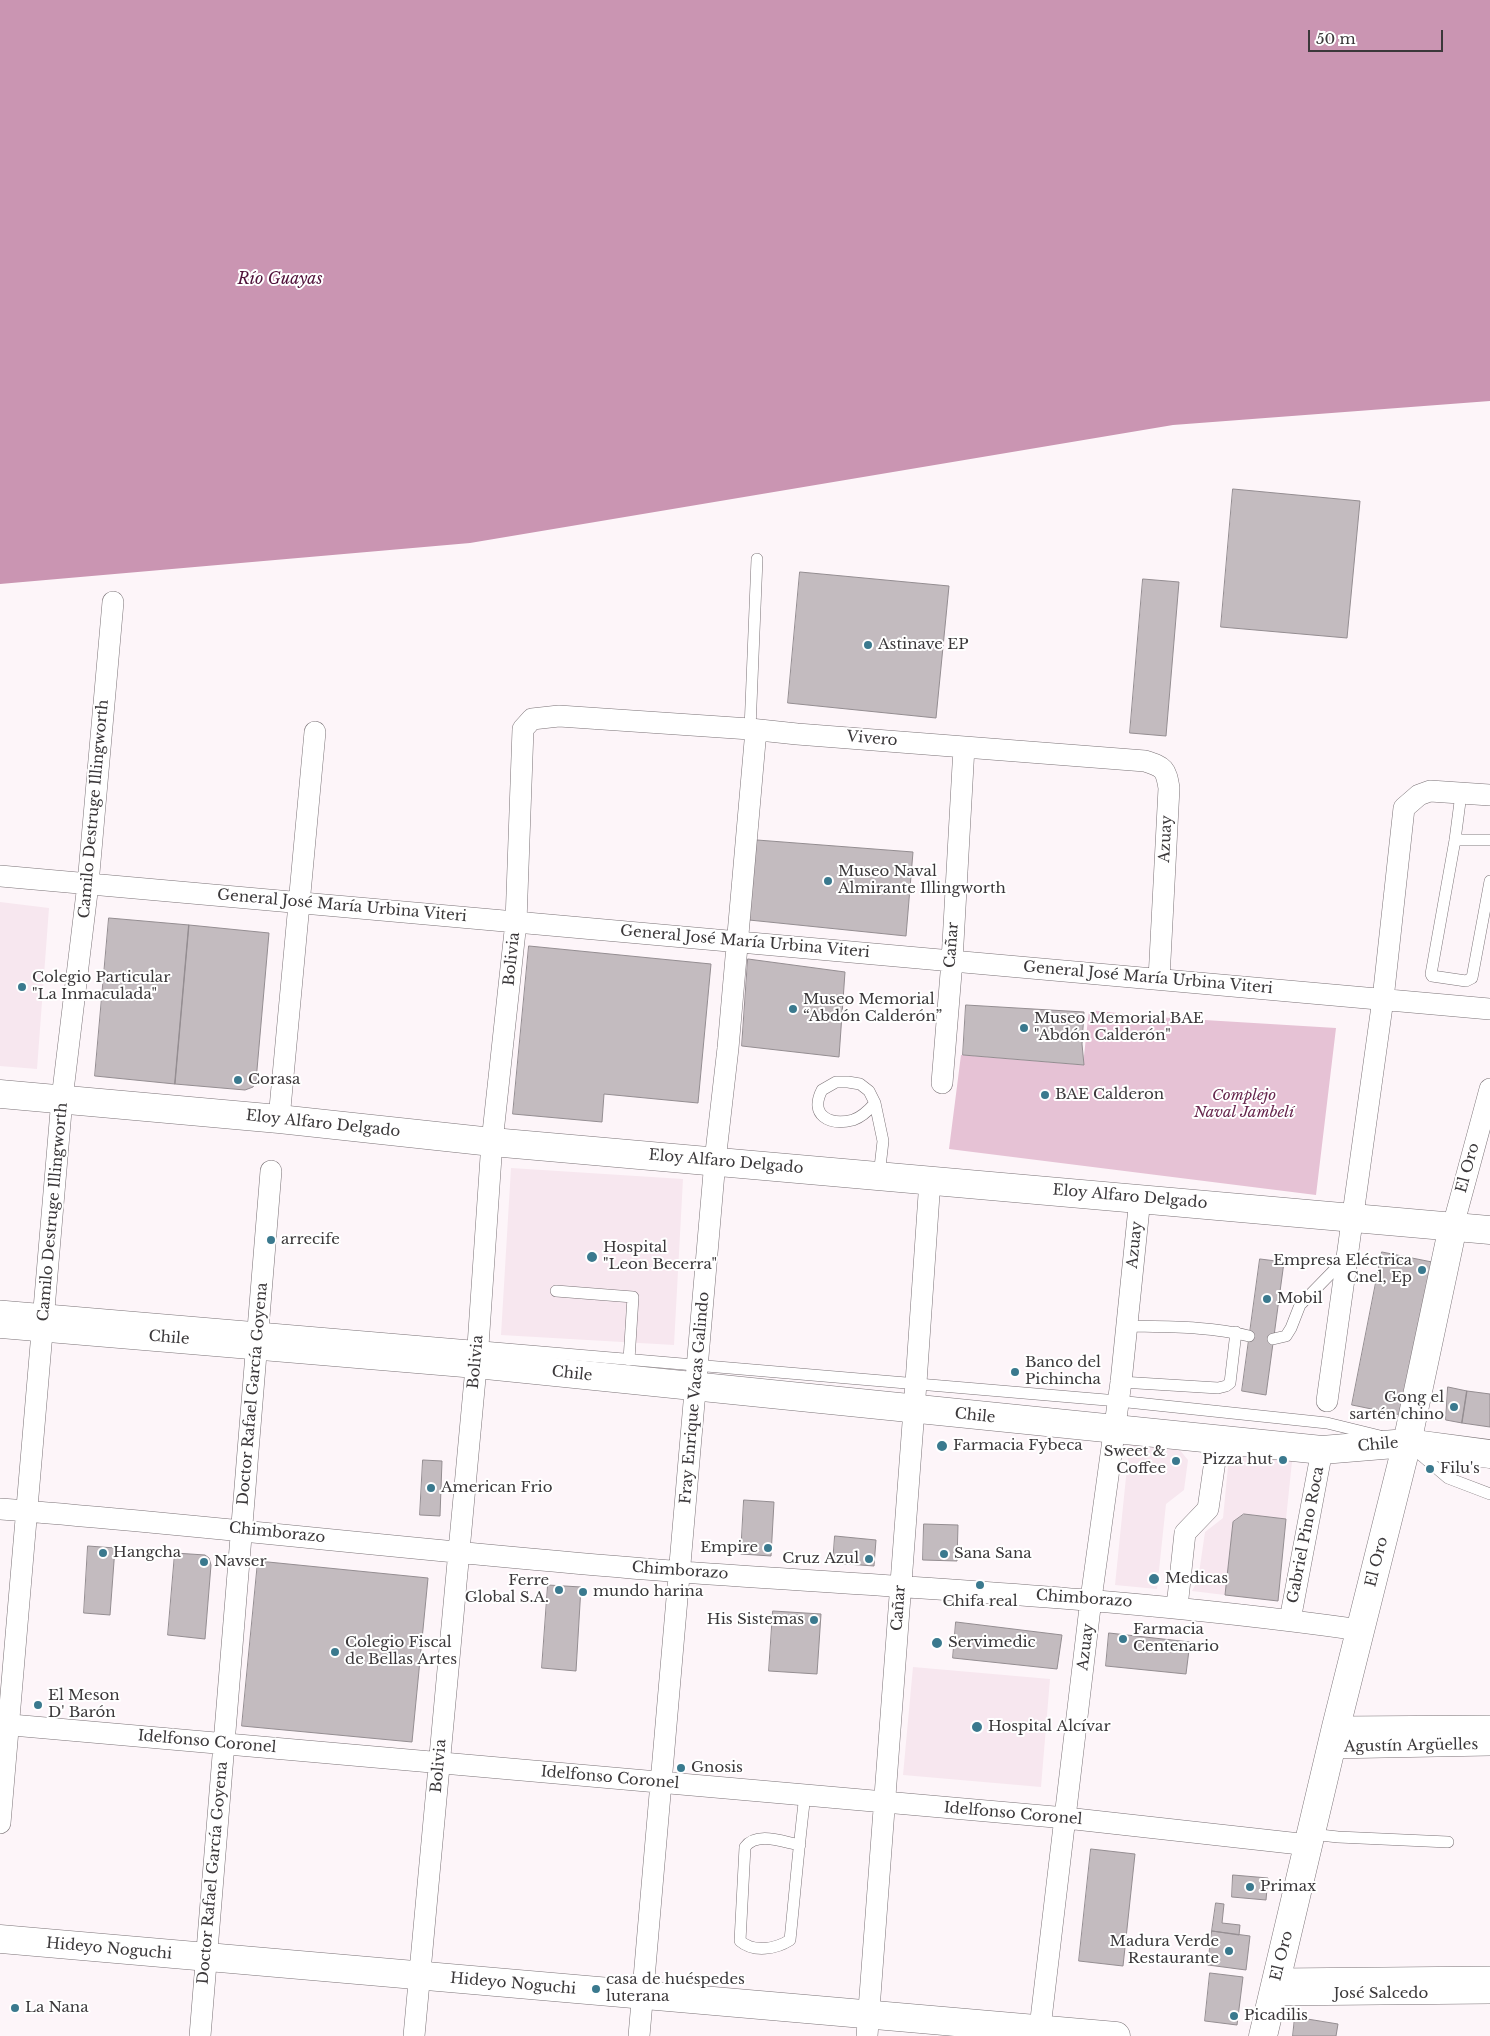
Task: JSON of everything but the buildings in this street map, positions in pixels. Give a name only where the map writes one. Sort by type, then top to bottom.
[{"type":"main road","name":"Eloy Alfaro Delgado","points":[[0,1094],[62,1103],[279,1119],[492,1146],[715,1171],[880,1182],[1451,1231],[1490,1230]]},
{"type":"main road","name":"El Oro","points":[[1263,2036],[1334,1737],[1407,1443],[1451,1231]]},
{"type":"main road","name":"Chile","points":[[0,1324],[44,1318],[698,1376],[915,1397],[1114,1430],[1322,1450],[1407,1443]]},
{"type":"main road","points":[[1407,1443],[1490,1454]]},
{"type":"main road","name":"Hideyo Noguchi","points":[[0,1939],[643,1995],[868,2025],[1116,2036]]},
{"type":"street","name":"Camilo Destruge Illingworth","points":[[0,1823],[4,1724],[27,1512],[62,1103],[88,884],[113,602]]},
{"type":"street","name":"Vivero","points":[[559,716],[753,729],[1145,761],[1160,766],[1167,773],[1169,788]]},
{"type":"street","name":"Bolivia","points":[[414,2036],[477,1355],[492,1146],[516,922],[523,729],[532,719],[559,716]]},
{"type":"street","name":"Fray Enrique Vacas Galindo","points":[[639,2036],[737,942],[753,729]]},
{"type":"street","points":[[279,1119],[315,732]]},
{"type":"street","name":"Cañar","points":[[942,1083],[952,961],[964,747]]},
{"type":"street","name":"Azuay","points":[[1158,979],[1169,788]]},
{"type":"street","points":[[1327,1401],[1383,999],[1404,808],[1419,795],[1430,791],[1490,795]]},
{"type":"street","name":"General José María Urbina Viteri","points":[[0,876],[1490,1009]]},
{"type":"street","name":"El Oro","points":[[1451,1231],[1490,1089]]},
{"type":"street","name":"Doctor Rafael García Goyena","points":[[200,2036],[271,1171]]},
{"type":"street","name":"Cañar","points":[[868,2025],[929,1186]]},
{"type":"street","name":"Azuay","points":[[1040,2033],[1091,1599],[1120,1391],[1139,1204]]},
{"type":"street","points":[[1177,1607],[1185,1533],[1208,1509],[1218,1440]]},
{"type":"street","name":"Gabriel Pino Roca","points":[[1290,1620],[1322,1450]]},
{"type":"street","name":"Chimborazo","points":[[0,1509],[680,1571],[1091,1599],[1290,1620],[1360,1630]]},
{"type":"street","name":"Idelfonso Coronel","points":[[4,1724],[1310,1839]]},
{"type":"street","name":"Agustín Argüelles","points":[[1334,1737],[1490,1726]]},
{"type":"street","name":"Agustín Argüelles","points":[[1334,1737],[1490,1745]]},
{"type":"street","name":"José Salcedo","points":[[1448,1986],[1490,1977]]},
{"type":"street","name":"José Salcedo","points":[[1274,1987],[1448,1986],[1490,1993]]},
{"type":"lane","points":[[753,729],[757,559]]},
{"type":"lane","points":[[1461,794],[1432,976],[1466,982],[1472,978],[1490,881]]},
{"type":"lane","points":[[1455,840],[1490,840]]},
{"type":"lane","points":[[875,1103],[868,1111],[852,1120],[832,1120],[823,1117],[818,1110],[817,1102],[822,1090],[836,1082],[860,1084],[869,1092],[875,1103],[883,1141],[880,1182]]},
{"type":"lane","name":"Eloy Alfaro Delgado","points":[[0,1104],[62,1103],[492,1146],[686,1171]]},
{"type":"lane","points":[[1451,1231],[1490,1240]]},
{"type":"lane","points":[[1273,1339],[1286,1336],[1300,1305],[1348,1256]]},
{"type":"lane","points":[[556,1291],[633,1297],[629,1360]]},
{"type":"lane","name":"Chile","points":[[0,1306],[44,1318]]},
{"type":"lane","points":[[1126,1326],[1181,1327],[1236,1332],[1249,1336]]},
{"type":"lane","points":[[1120,1391],[1218,1388],[1226,1386],[1230,1383],[1236,1332]]},
{"type":"lane","name":"Chile","points":[[477,1355],[629,1360],[698,1376]]},
{"type":"lane","name":"Chile","points":[[915,1397],[1120,1391],[1327,1423],[1407,1443]]},
{"type":"lane","points":[[1407,1443],[1448,1478],[1490,1494]]},
{"type":"lane","points":[[800,1845],[761,1838],[750,1841],[745,1847],[740,1941],[745,1946],[774,1948],[790,1940],[800,1845],[805,1795]]},
{"type":"lane","points":[[1310,1839],[1338,1837],[1448,1842]]},
{"type":"shaded area","name":"Colegio Particular \"La Inmaculada\"","points":[[0,902],[49,908],[37,1069],[0,1066]]},
{"type":"shaded area","name":"Hospital \"Leon Becerra\"","points":[[511,1168],[683,1179],[674,1345],[501,1335]]},
{"type":"shaded area","points":[[1130,1438],[1174,1443],[1188,1460],[1184,1490],[1166,1504],[1157,1589],[1115,1585]]},
{"type":"shaded area","points":[[1230,1446],[1293,1452],[1286,1519],[1244,1514],[1233,1522],[1225,1595],[1192,1591],[1198,1580],[1205,1532],[1223,1518]]},
{"type":"shaded area","name":"Hospital Alcívar","points":[[913,1667],[1050,1679],[1041,1787],[903,1775]]},
{"type":"green space","name":"Complejo Naval Jambelí","points":[[1089,1010],[1155,1017],[1336,1028],[1316,1195],[949,1149],[961,1055],[1083,1065]]},
{"type":"water","name":"Río Guayas","points":[[0,0],[1490,0],[1490,401],[1173,425],[470,543],[0,584]]},
{"type":"place","name":"Astinave EP","points":[[868,645]]},
{"type":"place","name":"Museo Naval Almirante Illingworth","points":[[828,881]]},
{"type":"place","name":"Colegio Particular \"La Inmaculada\"","points":[[22,987]]},
{"type":"place","name":"Museo Memorial “Abdón Calderón”","points":[[793,1009]]},
{"type":"place","name":"Museo Memorial BAE \"Abdón Calderón\"","points":[[1024,1028]]},
{"type":"place","name":"Corasa","points":[[238,1080]]},
{"type":"place","name":"BAE Calderon","points":[[1045,1095]]},
{"type":"place","name":"arrecife","points":[[271,1240]]},
{"type":"place","name":"Hospital \"Leon Becerra\"","points":[[592,1257]]},
{"type":"place","name":"Empresa Eléctrica Cnel, Ep","points":[[1422,1270]]},
{"type":"place","name":"Mobil","points":[[1267,1299]]},
{"type":"place","name":"Banco del Pichincha","points":[[1015,1372]]},
{"type":"place","name":"Gong el sartén chino","points":[[1454,1407]]},
{"type":"place","name":"Farmacia Fybeca","points":[[942,1446]]},
{"type":"place","name":"Pizza hut","points":[[1283,1460]]},
{"type":"place","name":"Sweet & Coffee","points":[[1176,1461]]},
{"type":"place","name":"Filu's","points":[[1430,1469]]},
{"type":"place","name":"American Frio","points":[[431,1488]]},
{"type":"place","name":"Empire","points":[[768,1548]]},
{"type":"place","name":"Hangcha","points":[[103,1553]]},
{"type":"place","name":"Sana Sana","points":[[944,1554]]},
{"type":"place","name":"Cruz Azul","points":[[869,1559]]},
{"type":"place","name":"Navser","points":[[204,1562]]},
{"type":"place","name":"Medicas","points":[[1154,1579]]},
{"type":"place","name":"Chifa real","points":[[980,1585]]},
{"type":"place","name":"Ferre Global S.A.","points":[[559,1590]]},
{"type":"place","name":"mundo harina","points":[[583,1592]]},
{"type":"place","name":"His Sistemas","points":[[814,1620]]},
{"type":"place","name":"Farmacia Centenario","points":[[1123,1639]]},
{"type":"place","name":"Servimedic","points":[[937,1643]]},
{"type":"place","name":"Colegio Fiscal de Bellas Artes","points":[[335,1652]]},
{"type":"place","name":"El Meson D' Barón","points":[[38,1705]]},
{"type":"place","name":"Hospital Alcívar","points":[[977,1727]]},
{"type":"place","name":"Gnosis","points":[[681,1768]]},
{"type":"place","name":"Primax","points":[[1250,1887]]},
{"type":"place","name":"Madura Verde Restaurante","points":[[1229,1951]]},
{"type":"place","name":"casa de huéspedes luterana","points":[[596,1989]]},
{"type":"place","name":"La Nana","points":[[15,2008]]},
{"type":"place","name":"Picadilis","points":[[1234,2016]]}]
